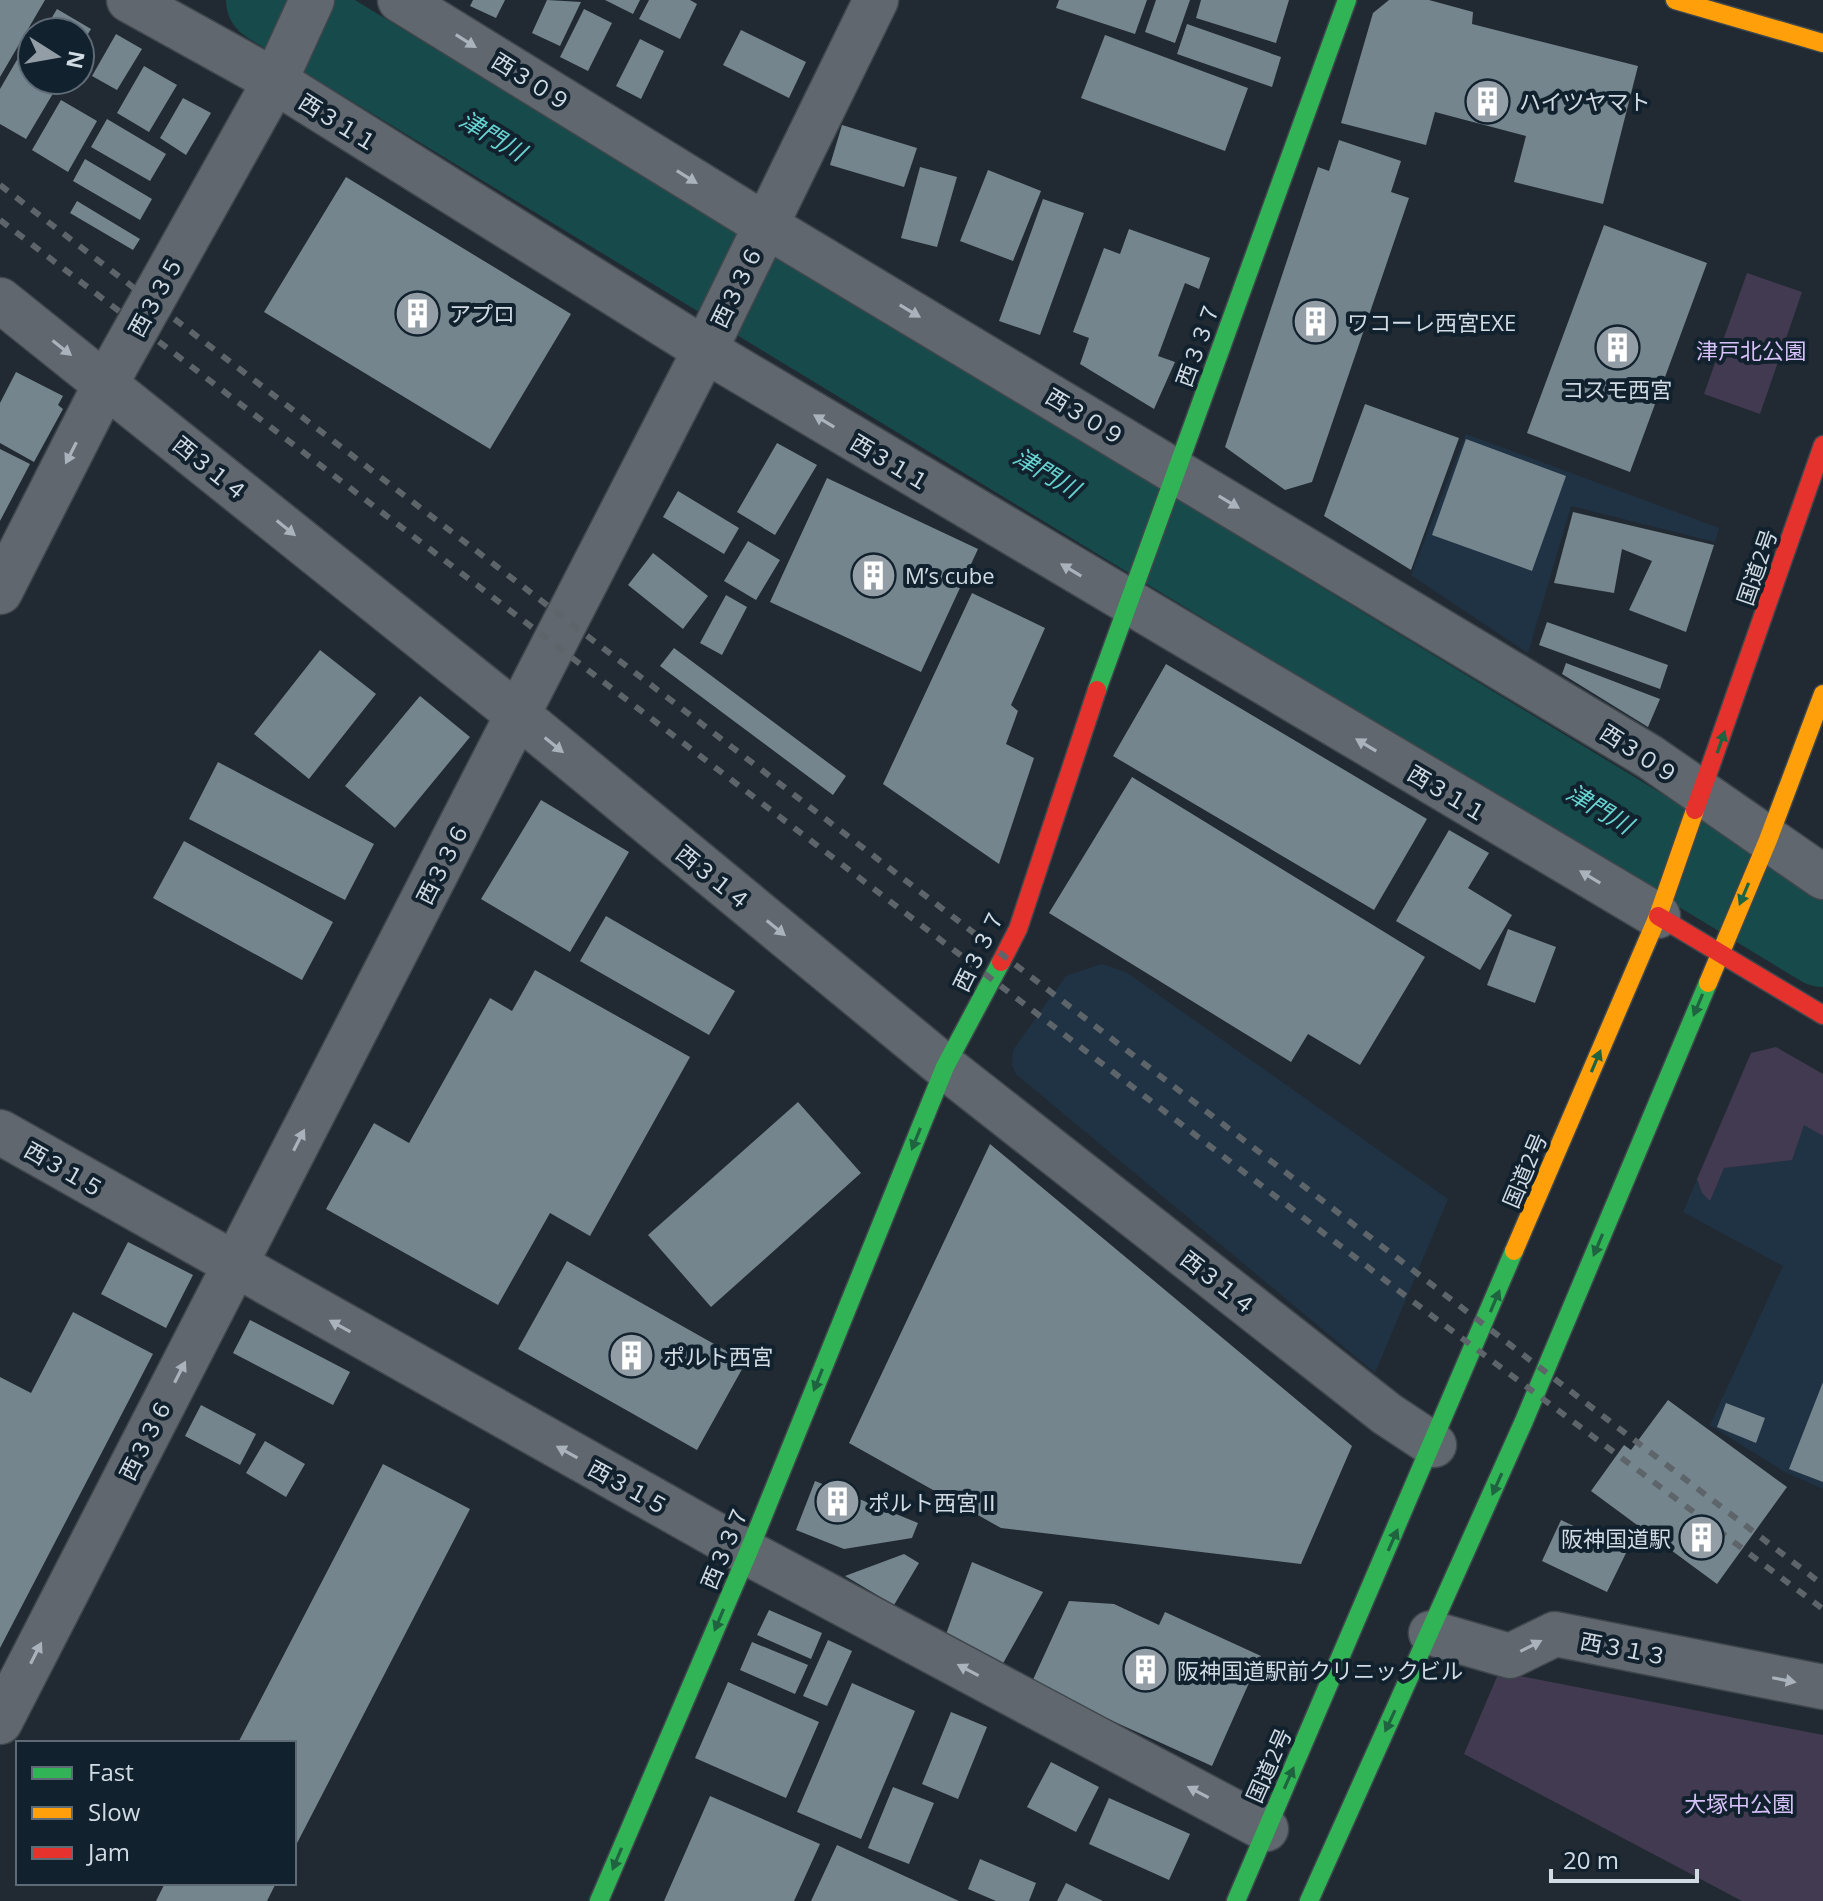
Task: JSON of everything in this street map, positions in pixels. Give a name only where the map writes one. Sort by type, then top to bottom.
[{"type":"main road","name":"西３３７","points":[[599,1901],[748,1553],[945,1067],[1018,929],[1132,589],[1347,0]]},
{"type":"main road","points":[[1675,0],[1823,43]]},
{"type":"main road","name":"国道2号","points":[[1236,1901],[1434,1445],[1662,905],[1823,445]]},
{"type":"main road","points":[[1309,1901],[1524,1421],[1764,847],[1823,694]]},
{"type":"main road","points":[[1662,905],[1720,951],[1823,1015]]},
{"type":"street","name":"西３１１","points":[[129,0],[275,81],[705,350],[1132,589],[1662,905]]},
{"type":"street","name":"西３３５","points":[[0,592],[106,383],[275,81],[312,0]]},
{"type":"street","name":"西３０９","points":[[400,0],[765,225],[1170,486],[1650,757],[1698,805],[1764,847],[1823,877]]},
{"type":"street","name":"西３３６","points":[[0,1722],[705,350],[876,0]]},
{"type":"street","name":"西３１４","points":[[0,300],[518,715],[945,1067],[1387,1414],[1434,1445]]},
{"type":"street","name":"西３１５","points":[[0,1132],[748,1553],[1266,1829]]},
{"type":"street","name":"西３１３","points":[[1431,1633],[1510,1656],[1555,1634],[1823,1687]]},
{"type":"shaded area","points":[[1466,434],[1719,528],[1715,542],[1571,506],[1528,653],[1411,575]]},
{"type":"shaded area","points":[[1101,964],[1126,972],[1448,1199],[1375,1373],[1016,1074],[1012,1065],[1013,1050],[1066,976]]},
{"type":"shaded area","points":[[1804,1124],[1823,1136],[1823,1489],[1783,1471],[1710,1425],[1783,1266],[1683,1212],[1697,1179],[1702,1193],[1723,1168],[1791,1160]]},
{"type":"green space","name":"津戸北公園","points":[[1747,273],[1802,292],[1760,414],[1704,394]]},
{"type":"green space","points":[[1776,1047],[1823,1074],[1823,1136],[1804,1125],[1792,1160],[1724,1168],[1710,1201],[1702,1193],[1697,1179],[1751,1053]]},
{"type":"green space","name":"大塚中公園","points":[[1499,1672],[1823,1735],[1823,1901],[1742,1901],[1464,1754]]},
{"type":"building","points":[[0,0],[45,0],[36,16],[16,16],[16,50],[0,77]]},
{"type":"building","points":[[473,0],[505,0],[496,18],[470,6]]},
{"type":"building","points":[[547,0],[581,2],[560,46],[532,33]]},
{"type":"building","points":[[605,0],[640,0],[633,14]]},
{"type":"building","points":[[649,0],[690,0],[697,4],[680,39],[639,19]]},
{"type":"building","points":[[1059,0],[1147,0],[1135,34],[1056,8]]},
{"type":"building","points":[[1156,0],[1190,0],[1175,43],[1145,32]]},
{"type":"building","points":[[1201,0],[1289,0],[1276,43],[1196,18]]},
{"type":"building","name":"ハイツヤマト","points":[[1389,0],[1429,0],[1473,12],[1472,24],[1638,66],[1603,204],[1514,182],[1526,136],[1435,112],[1426,145],[1341,123],[1373,13]]},
{"type":"building","points":[[57,9],[69,16],[53,16]]},
{"type":"building","points":[[584,9],[612,23],[588,71],[560,57]]},
{"type":"building","points":[[1187,24],[1281,57],[1272,87],[1177,54]]},
{"type":"building","points":[[741,30],[806,62],[789,98],[723,65]]},
{"type":"building","points":[[116,34],[142,49],[117,90],[96,78],[96,69]]},
{"type":"building","points":[[1105,35],[1248,88],[1225,151],[1081,98]]},
{"type":"building","points":[[640,39],[664,51],[641,99],[616,86]]},
{"type":"building","points":[[16,62],[16,96],[52,96],[26,139],[0,124],[0,89]]},
{"type":"building","points":[[144,66],[177,85],[149,132],[117,113]]},
{"type":"building","points":[[183,98],[211,113],[186,155],[160,138]]},
{"type":"building","points":[[61,100],[97,121],[68,172],[32,150]]},
{"type":"building","points":[[107,119],[166,154],[150,181],[91,147]]},
{"type":"building","points":[[842,125],[917,148],[904,187],[830,165]]},
{"type":"building","name":"ワコーレ西宮EXE","points":[[1339,140],[1401,161],[1391,192],[1409,198],[1312,482],[1285,490],[1225,447],[1318,167],[1329,171]]},
{"type":"building","points":[[85,159],[152,199],[140,220],[73,181]]},
{"type":"building","points":[[920,167],[957,177],[937,247],[901,238]]},
{"type":"building","points":[[988,170],[1041,191],[1013,261],[960,241]]},
{"type":"building","name":"アプロ","points":[[346,177],[571,314],[490,449],[264,312]]},
{"type":"building","points":[[1043,199],[1084,213],[1040,335],[999,321]]},
{"type":"building","points":[[77,201],[140,239],[133,250],[70,213]]},
{"type":"building","name":"コスモ西宮","points":[[1604,225],[1707,263],[1630,472],[1527,433]]},
{"type":"building","points":[[1129,229],[1210,258],[1199,289],[1185,283],[1158,356],[1175,362],[1154,409],[1080,364],[1089,338],[1073,332],[1104,248],[1120,254]]},
{"type":"building","points":[[16,372],[63,396],[58,405],[63,409],[34,462],[0,443],[0,403]]},
{"type":"building","points":[[1365,404],[1459,438],[1411,570],[1324,516]]},
{"type":"building","points":[[1466,439],[1566,476],[1532,571],[1432,535]]},
{"type":"building","points":[[777,443],[817,465],[775,535],[737,512]]},
{"type":"building","points":[[0,449],[30,464],[0,521]]},
{"type":"building","name":"M’s cube","points":[[827,478],[978,549],[921,672],[770,602]]},
{"type":"building","points":[[678,491],[739,528],[724,554],[663,517]]},
{"type":"building","points":[[1573,512],[1714,545],[1686,632],[1629,610],[1652,561],[1622,549],[1614,593],[1554,583]]},
{"type":"building","points":[[748,541],[780,560],[756,600],[724,581]]},
{"type":"building","points":[[653,553],[708,596],[683,629],[628,585]]},
{"type":"building","points":[[972,593],[1045,628],[1011,705],[1018,711],[1006,744],[1034,758],[999,864],[883,784]]},
{"type":"building","points":[[726,595],[747,607],[722,655],[700,643]]},
{"type":"building","points":[[1547,622],[1668,665],[1660,689],[1539,645]]},
{"type":"building","points":[[674,648],[846,776],[833,795],[660,666]]},
{"type":"building","points":[[320,650],[376,694],[309,779],[254,734]]},
{"type":"building","points":[[1566,663],[1660,699],[1648,727],[1562,674]]},
{"type":"building","points":[[1166,664],[1427,819],[1374,910],[1113,756]]},
{"type":"building","points":[[420,696],[470,737],[395,828],[345,786]]},
{"type":"building","points":[[218,762],[374,844],[345,900],[189,819]]},
{"type":"building","points":[[1132,777],[1425,957],[1360,1065],[1308,1034],[1291,1062],[1049,913]]},
{"type":"building","points":[[541,800],[629,852],[570,952],[481,899]]},
{"type":"building","points":[[1449,830],[1489,853],[1468,888],[1512,915],[1480,970],[1396,921]]},
{"type":"building","points":[[184,841],[333,922],[302,980],[153,898]]},
{"type":"building","points":[[606,916],[735,991],[709,1035],[580,961]]},
{"type":"building","points":[[1508,929],[1556,947],[1535,1003],[1487,985]]},
{"type":"building","points":[[535,970],[690,1057],[590,1236],[550,1213],[498,1305],[326,1209],[374,1123],[409,1143],[490,998],[512,1011]]},
{"type":"building","points":[[798,1102],[861,1173],[711,1307],[648,1235]]},
{"type":"building","points":[[990,1144],[1352,1446],[1301,1564],[1001,1528],[849,1443]]},
{"type":"building","points":[[128,1242],[193,1275],[166,1328],[101,1294]]},
{"type":"building","name":"ポルト西宮","points":[[567,1261],[746,1362],[697,1450],[518,1349]]},
{"type":"building","points":[[73,1312],[153,1354],[0,1648],[0,1377],[31,1393]]},
{"type":"building","points":[[250,1320],[350,1372],[333,1405],[233,1353]]},
{"type":"building","points":[[1823,1382],[1823,1482],[1789,1469]]},
{"type":"building","name":"阪神国道駅","points":[[1668,1400],[1787,1487],[1717,1584],[1591,1491],[1624,1445],[1631,1450]]},
{"type":"building","points":[[1726,1403],[1765,1418],[1756,1443],[1717,1427]]},
{"type":"building","points":[[201,1405],[256,1434],[240,1465],[185,1436]]},
{"type":"building","points":[[265,1441],[305,1464],[286,1497],[246,1473]]},
{"type":"building","points":[[383,1464],[470,1509],[296,1845],[296,1741],[239,1741]]},
{"type":"building","name":"ポルト西宮Ⅱ","points":[[815,1481],[918,1523],[912,1538],[844,1549],[796,1530]]},
{"type":"building","points":[[1561,1520],[1627,1551],[1607,1592],[1542,1561]]},
{"type":"building","points":[[904,1554],[919,1563],[894,1605],[845,1576]]},
{"type":"building","points":[[972,1562],[1043,1592],[1001,1667],[945,1637]]},
{"type":"building","name":"阪神国道駅前クリニックビル","points":[[1069,1601],[1114,1604],[1159,1625],[1165,1612],[1261,1656],[1212,1766],[1031,1684]]},
{"type":"building","points":[[769,1610],[822,1633],[811,1659],[757,1635]]},
{"type":"building","points":[[828,1640],[852,1651],[827,1706],[803,1696]]},
{"type":"building","points":[[752,1642],[808,1665],[795,1694],[740,1670]]},
{"type":"building","points":[[728,1682],[819,1722],[786,1798],[695,1758]]},
{"type":"building","points":[[852,1683],[915,1711],[861,1839],[797,1812]]},
{"type":"building","points":[[951,1712],[987,1727],[958,1799],[922,1784]]},
{"type":"building","points":[[1051,1762],[1099,1787],[1076,1832],[1027,1807]]},
{"type":"building","points":[[893,1787],[934,1803],[909,1864],[868,1848]]},
{"type":"building","points":[[710,1796],[820,1844],[794,1901],[664,1901]]},
{"type":"building","points":[[1109,1798],[1190,1834],[1169,1880],[1089,1844]]},
{"type":"building","points":[[837,1845],[959,1901],[811,1901]]},
{"type":"building","points":[[980,1859],[1036,1883],[1029,1901],[996,1901],[968,1889]]},
{"type":"building","points":[[1066,1883],[1103,1901],[1057,1901]]},
{"type":"building","points":[[164,1885],[275,1885],[267,1901],[156,1901]]},
{"type":"waterway","name":"津門川","points":[[270,0],[1823,943]]},
{"type":"railway","points":[[0,185],[1823,1585]]},
{"type":"railway","points":[[0,220],[1407,1297],[1823,1609]]},
{"type":"traffic: fast","points":[[1097,690],[1347,0]]},
{"type":"traffic: fast","points":[[599,1901],[748,1553],[945,1067],[1001,962]]},
{"type":"traffic: fast","points":[[1309,1901],[1524,1421],[1708,983]]},
{"type":"traffic: fast","points":[[1236,1901],[1514,1251]]},
{"type":"traffic: slow","points":[[1675,0],[1823,43]]},
{"type":"traffic: slow","points":[[1708,983],[1768,840],[1823,694]]},
{"type":"traffic: slow","points":[[1514,1251],[1658,916],[1695,810]]},
{"type":"traffic: jam","points":[[1695,810],[1823,445]]},
{"type":"traffic: jam","points":[[1001,962],[1018,929],[1097,690]]},
{"type":"traffic: jam","points":[[1658,916],[1823,1015]]},
{"type":"place","name":"ハイツヤマト","points":[[1488,101]]},
{"type":"place","name":"アプロ","points":[[418,313]]},
{"type":"place","name":"ワコーレ西宮EXE","points":[[1316,322]]},
{"type":"place","name":"コスモ西宮","points":[[1617,348]]},
{"type":"place","name":"M’s cube","points":[[874,575]]},
{"type":"place","name":"ポルト西宮","points":[[632,1356]]},
{"type":"place","name":"ポルト西宮Ⅱ","points":[[837,1502]]},
{"type":"place","name":"阪神国道駅","points":[[1702,1538]]},
{"type":"place","name":"阪神国道駅前クリニックビル","points":[[1146,1670]]}]
